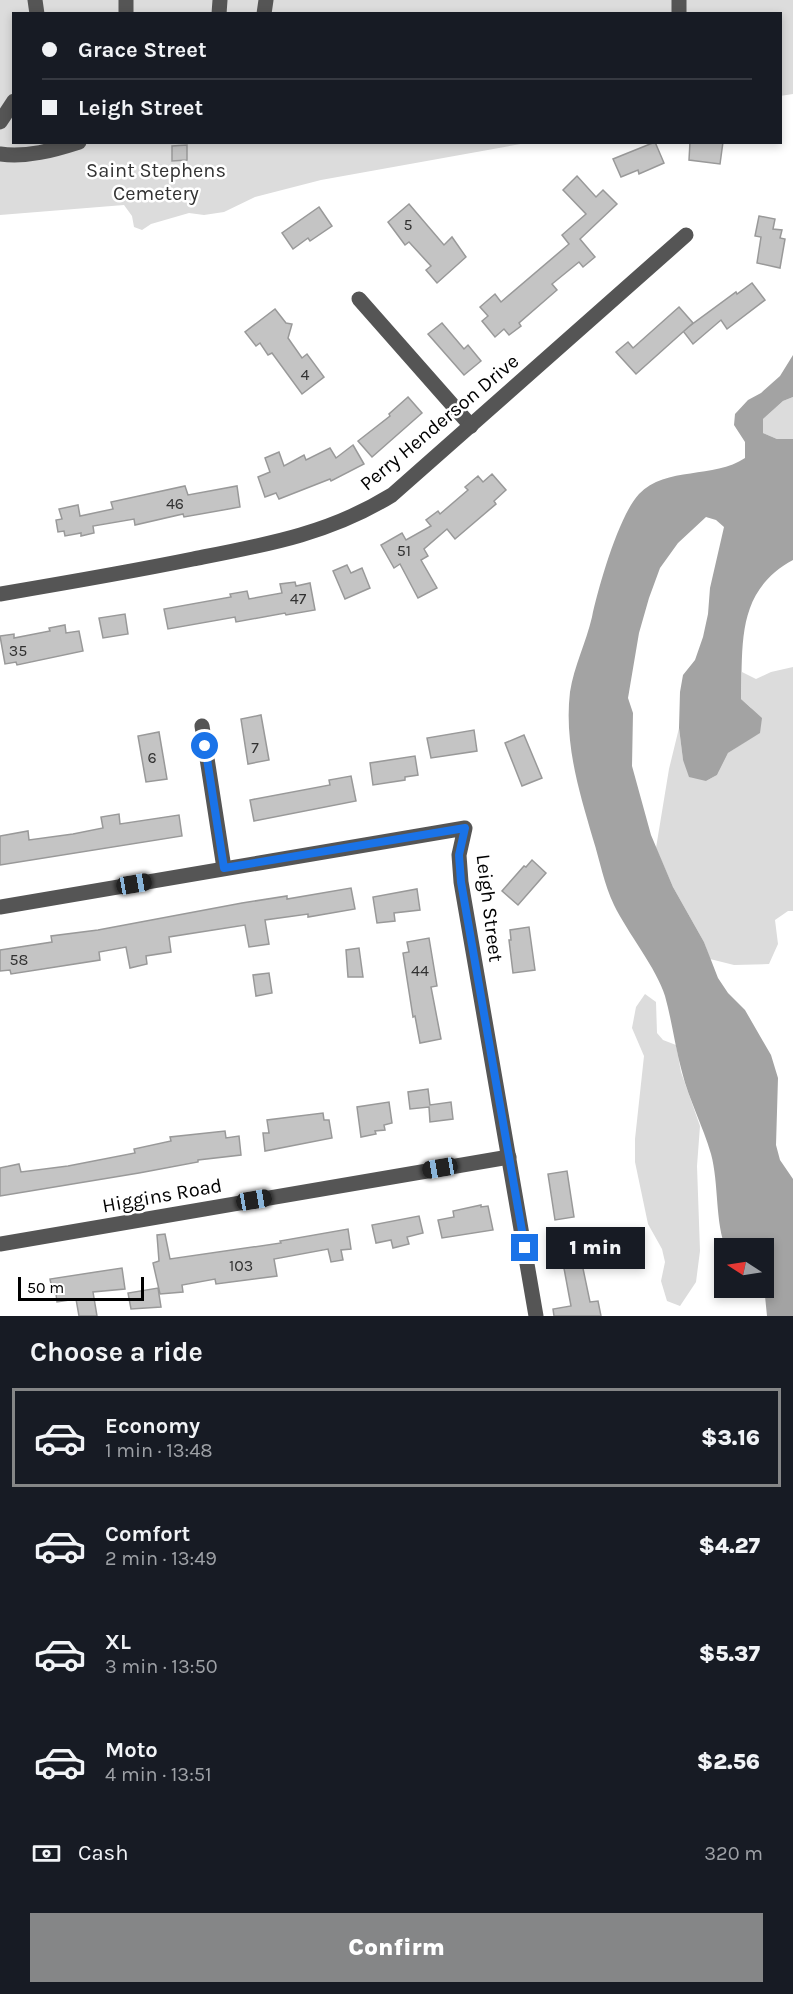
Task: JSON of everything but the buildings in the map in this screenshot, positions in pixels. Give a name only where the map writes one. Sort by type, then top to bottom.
[{"type":"street","points":[[0,122],[12,104]]},
{"type":"street","points":[[0,154],[14,156],[71,144]]},
{"type":"street","name":"Perry Henderson Drive","points":[[0,594],[219,554],[328,528],[364,512],[392,495],[686,235]]},
{"type":"street","points":[[359,298],[471,426]]},
{"type":"street","points":[[202,726],[224,868]]},
{"type":"street","name":"Leigh Street","points":[[0,907],[465,828],[459,855],[461,882],[536,1316]]},
{"type":"street","name":"Higgins Road","points":[[0,1244],[509,1156]]},
{"type":"green space","name":"Saint Stephens Cemetery","points":[[0,0],[793,0],[793,94],[782,96],[782,12],[12,12],[12,144],[520,144],[321,180],[255,197],[224,212],[204,215],[189,213],[151,224],[142,230],[134,227],[132,216],[124,205],[0,215]]},
{"type":"green space","points":[[793,397],[793,439],[777,439],[763,433],[763,419],[783,401]]},
{"type":"green space","points":[[793,667],[793,911],[788,911],[775,920],[778,944],[769,964],[734,965],[710,959],[704,942],[673,887],[656,848],[669,769],[679,728],[683,760],[706,781],[717,775],[728,753],[760,732],[751,708],[741,699],[742,672],[756,679],[771,672]]},
{"type":"green space","points":[[645,994],[656,1002],[657,1033],[663,1040],[676,1045],[681,1072],[700,1126],[697,1166],[700,1251],[696,1282],[680,1306],[667,1301],[661,1281],[665,1262],[662,1249],[648,1224],[635,1162],[635,1139],[644,1056],[632,1028],[636,1007]]},
{"type":"shaded area","points":[[793,355],[793,397],[783,401],[763,419],[763,433],[777,439],[793,439],[793,560],[774,573],[761,587],[746,620],[743,639],[741,699],[762,718],[760,733],[728,753],[717,775],[706,781],[689,777],[683,760],[679,728],[680,692],[683,675],[695,660],[703,637],[710,588],[724,527],[716,520],[706,517],[678,543],[660,568],[639,633],[628,698],[633,713],[632,766],[651,835],[673,887],[704,942],[718,978],[728,993],[745,1010],[771,1055],[778,1078],[776,1145],[780,1160],[793,1179],[793,1316],[767,1316],[765,1298],[774,1298],[774,1238],[723,1238],[711,1154],[685,1082],[665,996],[607,889],[574,767],[569,711],[572,682],[604,571],[631,504],[650,485],[676,476],[719,469],[745,458],[745,442],[734,425],[735,414],[748,400],[761,393],[780,376]]},
{"type":"route","points":[[205,746],[224,868],[465,828],[459,855],[459,868],[525,1248]]}]
